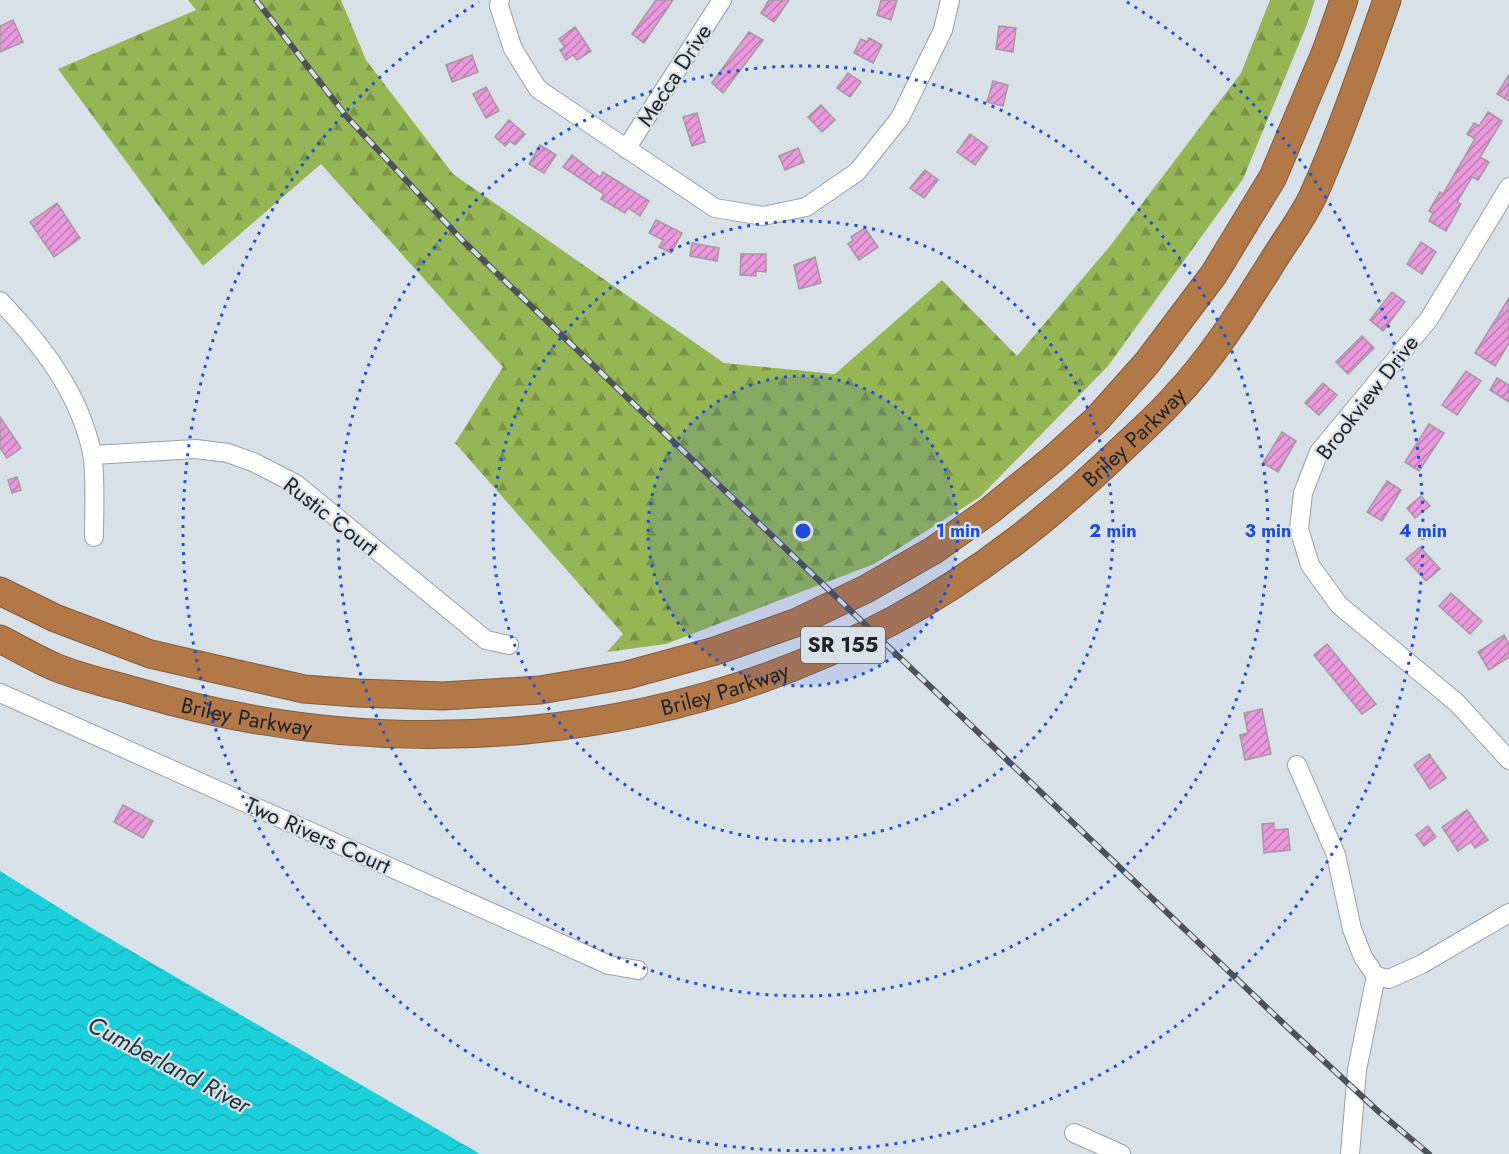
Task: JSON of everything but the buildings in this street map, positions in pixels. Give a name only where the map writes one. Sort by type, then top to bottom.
[{"type":"highway","name":"Briley Parkway","points":[[0,591],[55,618],[150,654],[304,688],[367,693],[443,696],[540,690],[627,675],[716,651],[795,623],[866,589],[925,555],[989,511],[1053,459],[1097,419],[1147,363],[1214,274],[1273,177],[1326,51],[1344,0]]},
{"type":"highway","name":"Briley Parkway","points":[[0,639],[57,668],[198,708],[250,720],[316,729],[411,736],[546,728],[631,715],[711,696],[836,649],[895,620],[976,572],[1052,513],[1175,397],[1235,320],[1311,201],[1362,74],[1387,0]]},
{"type":"street","points":[[500,0],[499,6],[513,49],[538,89],[715,208],[763,216],[806,207],[857,172],[900,118],[943,30],[950,0]]},
{"type":"street","name":"Mecca Drive","points":[[626,149],[722,0]]},
{"type":"street","name":"Brookview Drive","points":[[1506,749],[1457,703],[1339,605],[1310,564],[1299,528],[1303,493],[1319,452],[1429,319],[1509,187]]},
{"type":"street","points":[[0,301],[37,340],[52,360],[74,401],[93,455],[94,537]]},
{"type":"street","name":"Rustic Court","points":[[93,455],[162,449],[196,449],[228,453],[253,462],[296,484],[486,640],[509,645]]},
{"type":"street","name":"Two Rivers Court","points":[[0,693],[609,965],[638,970]]},
{"type":"street","points":[[1297,765],[1336,855],[1352,929],[1363,957],[1376,976],[1389,979],[1441,954],[1509,913]]},
{"type":"street","points":[[1350,1154],[1357,1070],[1376,976]]},
{"type":"street","points":[[1074,1133],[1121,1154]]},
{"type":"green space","points":[[188,0],[341,0],[366,60],[453,174],[724,363],[835,374],[942,280],[1017,356],[1110,246],[1241,73],[1270,0],[1315,0],[1243,179],[1108,366],[980,497],[874,564],[666,644],[607,652],[623,634],[455,443],[503,367],[321,164],[203,266],[58,69],[196,10]]},
{"type":"water","name":"Cumberland River","points":[[0,871],[95,930],[480,1154],[0,1154]]},
{"type":"railway","points":[[256,0],[347,117],[462,240],[1285,1025],[1379,1112],[1429,1154]]}]
